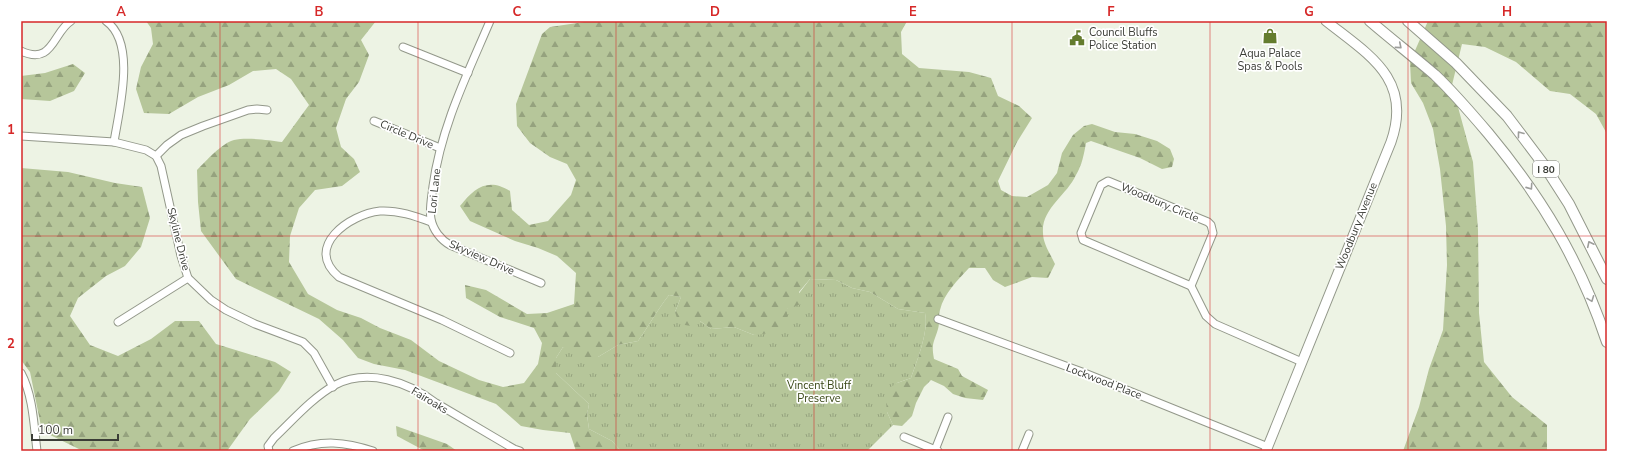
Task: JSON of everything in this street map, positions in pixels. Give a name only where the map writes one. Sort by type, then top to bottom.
[{"type":"highway","name":"I 80","points":[[1370,21],[1440,81],[1471,113],[1526,181],[1549,214],[1571,255],[1588,292],[1607,342]]},
{"type":"highway","name":"I 80","points":[[1408,21],[1456,63],[1507,116],[1544,165],[1568,204],[1607,279]]},
{"type":"main road","name":"Woodbury Avenue","points":[[1267,449],[1390,142],[1397,114],[1393,89],[1382,68],[1366,53],[1326,21]]},
{"type":"street","points":[[21,51],[34,55],[45,52],[54,44],[63,29],[71,21]]},
{"type":"street","points":[[106,21],[115,30],[119,39],[124,63],[114,142]]},
{"type":"street","name":"Lori Lane","points":[[490,21],[449,119],[440,148],[432,197],[430,214],[431,222],[398,212],[381,211],[358,217],[342,227],[330,240],[326,252],[328,266],[339,277],[442,320],[510,353]]},
{"type":"street","points":[[403,47],[468,73]]},
{"type":"street","points":[[21,136],[114,142],[141,148],[156,156],[173,140],[190,130],[248,110],[266,110]]},
{"type":"street","name":"Circle Drive","points":[[374,121],[440,148]]},
{"type":"street","name":"Skyline Drive","points":[[156,156],[161,166],[181,256],[188,278],[211,300],[226,310],[255,324],[303,342],[314,353],[333,387]]},
{"type":"street","name":"Woodbury Circle","points":[[1110,181],[1208,222],[1211,225],[1213,233],[1191,286],[1083,240],[1081,233],[1101,185],[1110,181]]},
{"type":"street","name":"Skyview Drive","points":[[431,222],[439,236],[450,245],[541,283]]},
{"type":"street","points":[[118,322],[188,278]]},
{"type":"street","points":[[1191,286],[1206,316],[1215,324],[1302,362]]},
{"type":"street","name":"Lockwood Place","points":[[938,319],[1082,372],[1267,449]]},
{"type":"street","points":[[21,373],[26,384],[29,397],[37,451]]},
{"type":"street","name":"Fairoaks","points":[[333,387],[343,382],[363,378],[376,378],[394,381],[425,394],[436,403],[514,449],[520,451]]},
{"type":"street","points":[[269,451],[268,446],[274,438],[319,396],[333,387]]},
{"type":"street","points":[[904,437],[937,450],[948,417]]},
{"type":"street","points":[[1022,451],[1029,434]]},
{"type":"street","points":[[294,451],[310,445],[326,442],[348,444],[373,451]]},
{"type":"green space","points":[[146,21],[376,21],[361,40],[369,55],[359,82],[346,99],[336,128],[341,147],[354,159],[360,172],[342,186],[315,190],[299,208],[290,236],[289,262],[308,294],[337,310],[361,318],[380,328],[411,340],[439,361],[479,380],[503,387],[524,383],[538,364],[542,343],[534,328],[500,317],[466,298],[465,285],[486,290],[527,314],[547,313],[574,304],[576,273],[557,256],[515,241],[470,221],[460,206],[471,194],[482,186],[495,185],[510,191],[512,210],[529,225],[548,221],[571,195],[576,180],[567,164],[550,157],[530,143],[517,126],[516,104],[542,34],[550,27],[591,21],[907,21],[901,32],[902,54],[919,68],[969,72],[991,78],[998,96],[1019,106],[1032,118],[1017,142],[998,181],[1001,190],[1012,196],[1027,197],[1048,185],[1057,173],[1062,153],[1073,135],[1084,126],[1092,124],[1115,132],[1135,134],[1157,141],[1170,149],[1174,159],[1172,167],[1162,169],[1140,158],[1091,141],[1086,143],[1078,171],[1072,182],[1050,209],[1043,224],[1044,241],[1055,264],[1048,278],[1032,277],[1005,287],[993,280],[985,268],[969,268],[952,287],[939,312],[939,326],[933,346],[934,359],[958,369],[962,376],[988,390],[983,400],[965,398],[953,394],[944,386],[931,380],[924,387],[916,403],[912,416],[902,426],[893,425],[887,412],[885,391],[897,383],[911,378],[924,337],[926,320],[925,313],[898,309],[870,292],[852,288],[836,280],[810,279],[799,292],[801,304],[787,309],[787,318],[781,332],[754,335],[734,327],[711,329],[700,321],[691,326],[679,324],[675,312],[681,297],[669,295],[638,341],[618,345],[598,357],[576,357],[563,347],[556,358],[556,373],[589,404],[587,415],[589,429],[612,441],[621,451],[576,451],[570,433],[521,426],[496,404],[405,370],[374,364],[358,358],[343,340],[319,319],[236,279],[201,231],[197,170],[219,148],[234,140],[251,139],[282,142],[309,105],[291,79],[276,69],[253,71],[229,85],[198,97],[169,114],[144,113],[136,89],[141,67],[153,44],[151,28]]},
{"type":"green space","points":[[1428,21],[1605,21],[1607,23],[1607,134],[1596,114],[1570,94],[1550,91],[1516,62],[1485,47],[1462,44],[1452,85],[1473,162],[1478,230],[1479,313],[1484,362],[1512,397],[1547,425],[1547,451],[1403,451],[1419,407],[1429,369],[1443,330],[1447,265],[1446,226],[1440,169],[1433,129],[1423,103],[1411,83],[1410,62]]},
{"type":"green space","points":[[73,64],[85,73],[74,91],[50,101],[21,99],[21,76],[45,73]]},
{"type":"green space","points":[[21,168],[68,172],[115,183],[142,187],[150,218],[141,247],[125,266],[106,276],[78,298],[70,316],[90,345],[118,356],[151,339],[175,321],[199,321],[216,344],[275,362],[291,372],[279,391],[250,419],[227,451],[83,451],[42,431],[30,372],[21,360]]},
{"type":"green space","name":"Vincent Bluff Preserve","points":[[810,279],[836,280],[852,288],[870,292],[898,309],[925,313],[926,320],[924,337],[911,378],[897,383],[887,412],[893,425],[867,451],[621,451],[612,441],[589,429],[587,415],[589,404],[556,373],[556,358],[563,347],[598,357],[618,345],[638,341],[669,295],[681,297],[675,312],[700,321],[711,329],[734,327],[754,335],[786,318],[787,309]]},
{"type":"green space","points":[[396,426],[447,444],[457,451],[425,451],[397,436]]},
{"type":"place","name":"Aqua Palace Spas & Pools","points":[[1270,36]]},
{"type":"place","name":"Council Bluffs Police Station","points":[[1077,38]]}]
